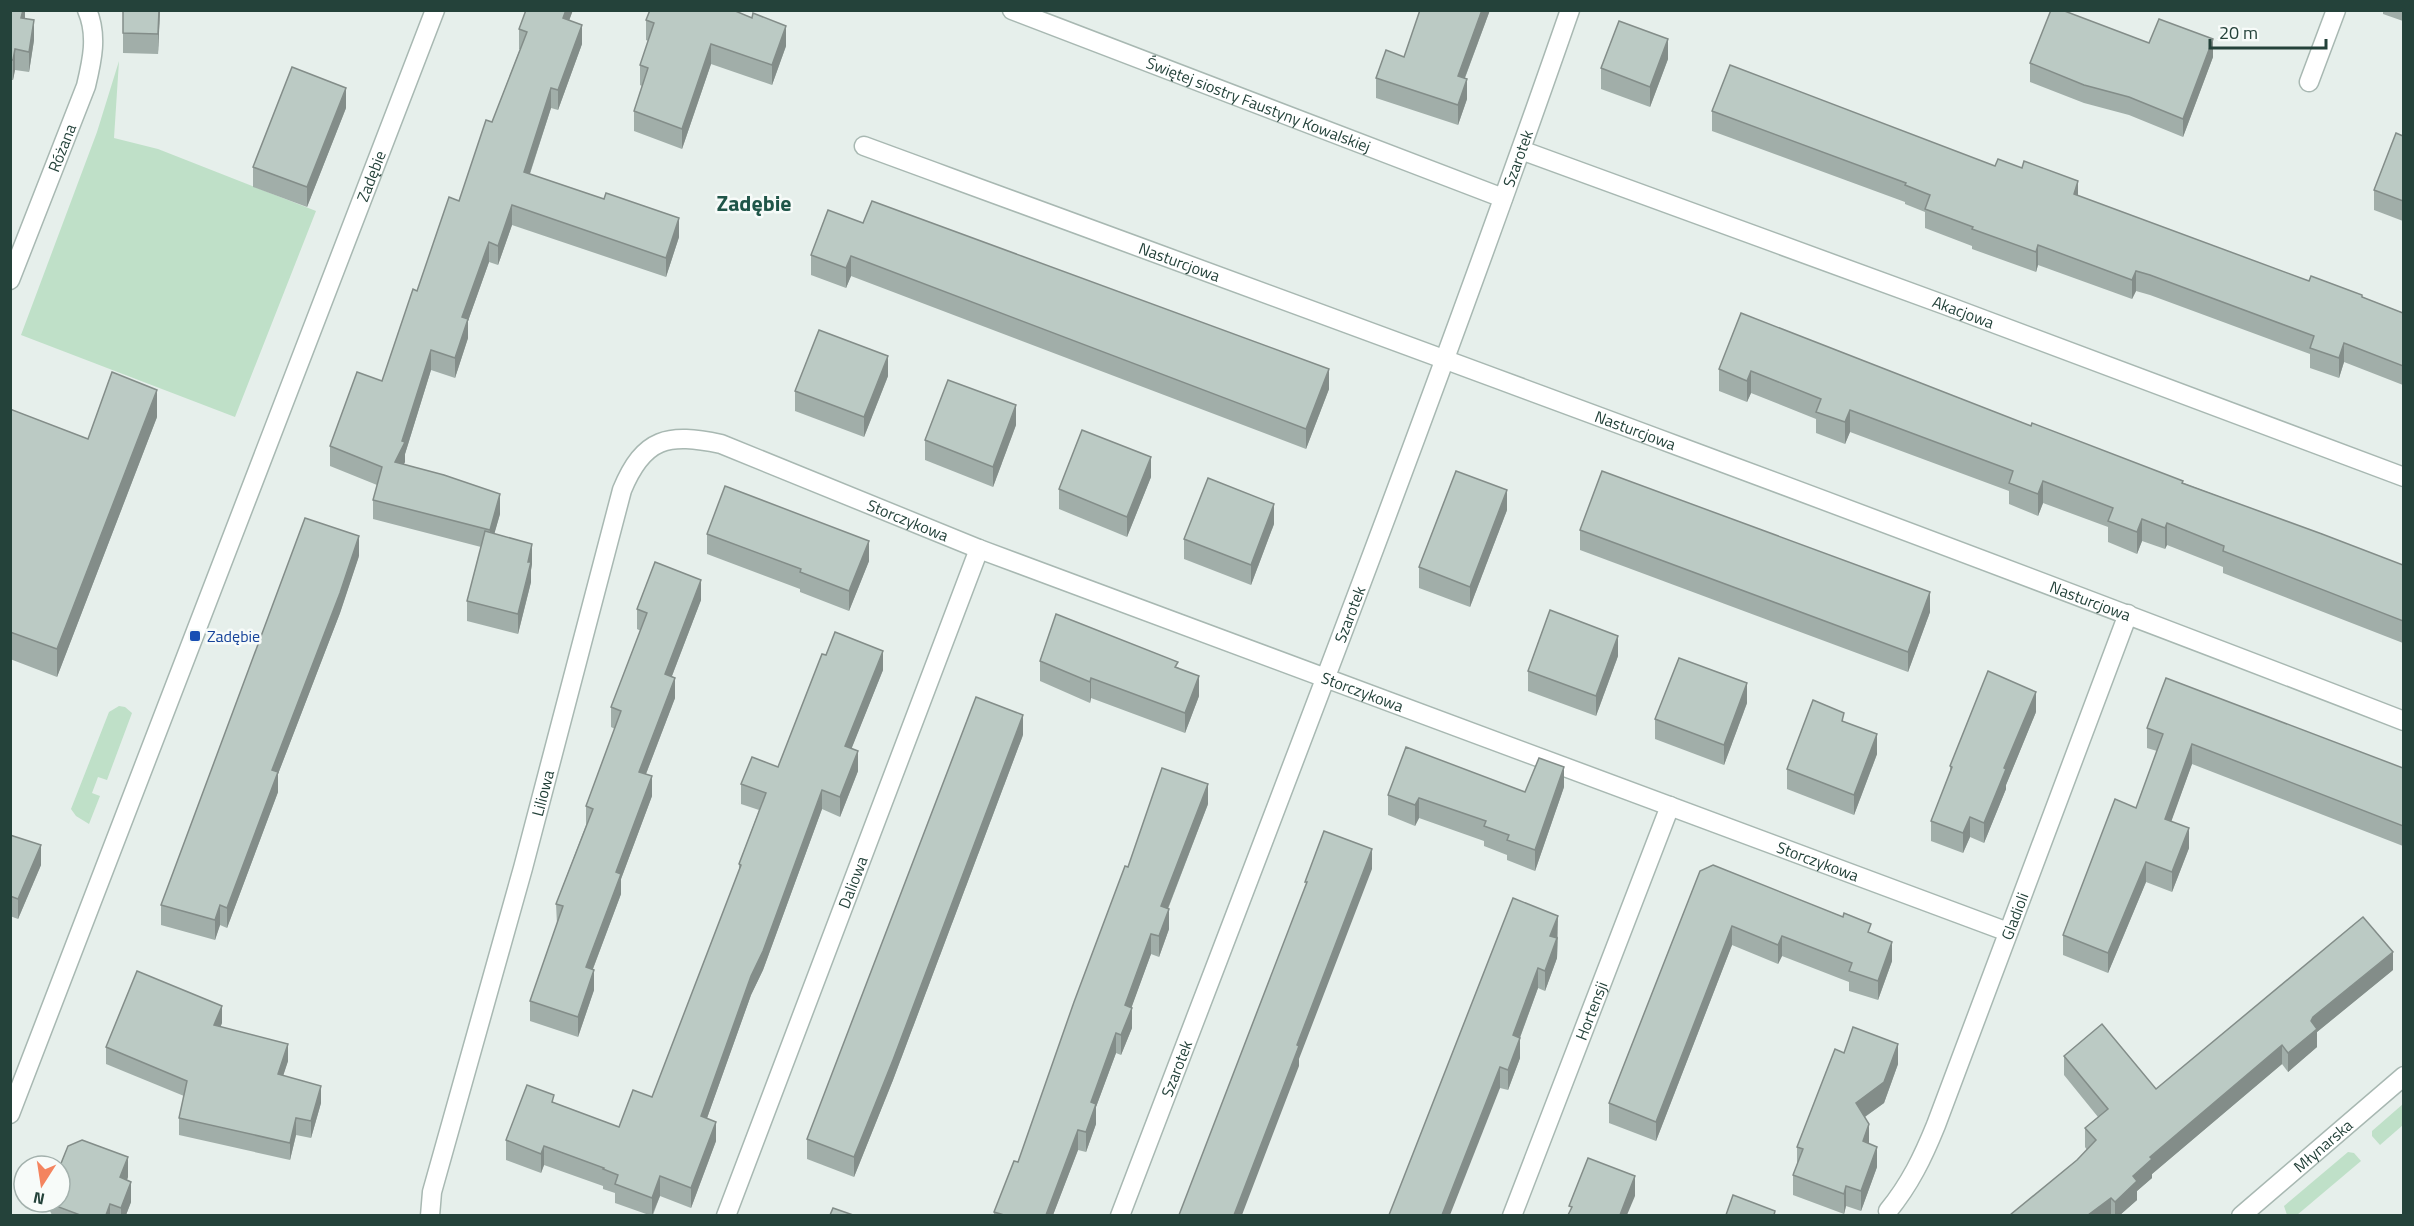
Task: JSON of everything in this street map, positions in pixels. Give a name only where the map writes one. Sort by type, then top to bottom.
[{"type":"street","name":"Różana","points":[[10,280],[86,86],[93,59],[93,37],[87,10]]},
{"type":"street","name":"Zadębie","points":[[10,1114],[15,1089],[435,10]]},
{"type":"street","name":"Świętej siostry Faustyny Kowalskiej","points":[[1012,10],[1503,198]]},
{"type":"street","name":"Szarotek","points":[[1120,1215],[1326,678],[1521,150],[1570,10]]},
{"type":"street","points":[[2309,82],[2336,10]]},
{"type":"street","name":"Nasturcjowa","points":[[864,146],[2128,614],[2403,721]]},
{"type":"street","name":"Akacjowa","points":[[1521,150],[1945,305],[2403,477]]},
{"type":"street","name":"Liliowa","points":[[430,1215],[432,1192],[526,856],[622,490],[632,467],[645,451],[666,440],[696,439],[721,444]]},
{"type":"street","name":"Storczykowa","points":[[721,444],[980,549],[2008,932]]},
{"type":"street","name":"Daliowa","points":[[726,1215],[980,549]]},
{"type":"street","name":"Gladioli","points":[[1888,1211],[1903,1193],[1919,1167],[2128,614]]},
{"type":"street","name":"Hortensji","points":[[1512,1215],[1670,806]]},
{"type":"street","name":"Młynarska","points":[[2241,1215],[2403,1076]]},
{"type":"green space","points":[[119,61],[114,138],[158,149],[316,211],[235,417],[21,335],[97,132]]},
{"type":"green space","points":[[119,706],[125,707],[132,713],[107,780],[98,777],[92,793],[100,796],[89,824],[76,816],[71,809],[109,712]]},
{"type":"green space","points":[[2403,1104],[2403,1125],[2380,1145],[2372,1136],[2372,1131]]},
{"type":"green space","points":[[2348,1152],[2354,1153],[2361,1161],[2297,1215],[2287,1215],[2284,1206]]},
{"type":"building","points":[[10,10],[23,10],[21,18],[34,20],[29,52],[15,49],[13,60],[10,60]]},
{"type":"building","points":[[123,10],[159,10],[158,34],[123,33]]},
{"type":"building","points":[[526,10],[566,10],[563,18],[582,25],[558,90],[551,88],[524,172],[604,199],[606,193],[679,218],[666,258],[512,205],[498,246],[489,242],[462,317],[468,319],[455,358],[431,350],[402,441],[405,442],[395,462],[444,475],[500,494],[490,530],[373,500],[382,467],[330,446],[357,372],[382,381],[413,289],[417,291],[449,197],[459,201],[486,120],[492,122],[527,32],[519,29]]},
{"type":"building","points":[[650,10],[733,10],[752,18],[753,13],[786,26],[772,65],[711,44],[682,129],[634,111],[648,68],[640,65],[654,23],[646,20]]},
{"type":"building","points":[[1420,10],[1482,10],[1458,76],[1467,79],[1458,105],[1376,78],[1386,50],[1404,57]]},
{"type":"building","points":[[2051,10],[2062,10],[2149,43],[2159,19],[2213,39],[2183,119],[2129,97],[2084,85],[2030,63]]},
{"type":"building","points":[[1619,21],[1668,39],[1650,87],[1601,68]]},
{"type":"building","points":[[1730,65],[1995,166],[1998,159],[2022,168],[2024,161],[2078,181],[2074,194],[2309,281],[2311,276],[2403,313],[2403,366],[2344,343],[2339,358],[2310,348],[2314,336],[2150,275],[2136,271],[2132,280],[2038,245],[2036,252],[1925,209],[1930,195],[1905,185],[1906,183],[1712,111]]},
{"type":"building","points":[[292,67],[346,88],[307,187],[253,167]]},
{"type":"building","points":[[2396,133],[2403,136],[2403,201],[2374,190]]},
{"type":"building","points":[[872,201],[1329,369],[1306,429],[851,256],[846,268],[811,255],[828,210],[863,223]]},
{"type":"building","points":[[1741,313],[2031,426],[2032,423],[2183,481],[2182,483],[2403,565],[2403,621],[2223,551],[2224,546],[2167,523],[2165,528],[2142,519],[2137,532],[2108,521],[2113,508],[2043,481],[2038,494],[2009,483],[2013,471],[1850,410],[1845,422],[1816,412],[1821,399],[1751,371],[1747,381],[1719,369]]},
{"type":"building","points":[[819,330],[888,356],[864,417],[795,391]]},
{"type":"building","points":[[112,372],[157,390],[57,649],[10,632],[10,409],[88,439]]},
{"type":"building","points":[[948,380],[1016,405],[993,467],[925,440]]},
{"type":"building","points":[[1082,430],[1151,457],[1127,517],[1059,489]]},
{"type":"building","points":[[1456,471],[1507,490],[1470,587],[1419,567]]},
{"type":"building","points":[[1602,471],[1930,592],[1908,652],[1580,530]]},
{"type":"building","points":[[1208,478],[1274,504],[1251,565],[1184,539]]},
{"type":"building","points":[[725,486],[869,541],[849,591],[800,572],[801,569],[707,534]]},
{"type":"building","points":[[305,518],[359,536],[340,593],[272,770],[278,772],[227,908],[220,905],[215,920],[161,905]]},
{"type":"building","points":[[485,531],[532,544],[528,562],[531,562],[518,614],[467,601]]},
{"type":"building","points":[[655,562],[701,580],[665,674],[675,678],[639,772],[652,776],[616,872],[621,874],[586,967],[594,970],[578,1017],[530,1001],[563,906],[556,904],[593,809],[586,806],[621,711],[611,707],[647,613],[637,609]]},
{"type":"building","points":[[1550,610],[1618,636],[1596,696],[1528,671]]},
{"type":"building","points":[[1056,614],[1178,662],[1175,667],[1199,676],[1185,713],[1091,678],[1090,682],[1040,661]]},
{"type":"building","points":[[835,632],[883,651],[845,746],[858,751],[840,797],[822,790],[763,951],[751,976],[701,1116],[716,1122],[691,1188],[660,1176],[652,1198],[615,1184],[618,1175],[604,1168],[544,1146],[541,1154],[506,1140],[527,1085],[554,1095],[552,1102],[619,1127],[633,1090],[652,1097],[741,865],[739,864],[766,793],[741,784],[752,757],[778,767],[822,654],[826,655]]},
{"type":"building","points":[[1679,658],[1747,683],[1724,745],[1655,719]]},
{"type":"building","points":[[1988,671],[2036,692],[1984,823],[1970,817],[1963,833],[1931,821]]},
{"type":"building","points":[[2166,678],[2403,768],[2403,826],[2192,744],[2165,819],[2189,828],[2172,872],[2146,862],[2108,953],[2063,935],[2115,799],[2136,808],[2163,734],[2147,728]]},
{"type":"building","points":[[976,697],[1023,715],[854,1157],[807,1139]]},
{"type":"building","points":[[1813,700],[1844,713],[1842,721],[1877,734],[1854,795],[1787,769]]},
{"type":"building","points":[[1406,747],[1525,792],[1539,758],[1564,767],[1535,850],[1507,840],[1509,835],[1484,826],[1486,821],[1419,798],[1415,805],[1388,795]]},
{"type":"building","points":[[1162,768],[1208,784],[1161,906],[1169,909],[1159,936],[1151,934],[1125,1005],[1132,1008],[1121,1035],[1116,1033],[1091,1102],[1096,1104],[1086,1132],[1078,1130],[1046,1215],[1004,1215],[994,1212],[1014,1161],[1018,1162],[1074,1002],[1125,866],[1128,867]]},
{"type":"building","points":[[1324,831],[1372,849],[1297,1045],[1299,1046],[1234,1215],[1179,1215],[1307,882],[1305,882]]},
{"type":"building","points":[[10,835],[41,845],[18,899],[10,896]]},
{"type":"building","points":[[1713,865],[1843,917],[1844,913],[1871,924],[1868,932],[1892,942],[1878,981],[1849,971],[1852,963],[1782,936],[1778,945],[1732,926],[1656,1122],[1609,1103],[1700,871]]},
{"type":"building","points":[[1513,898],[1558,916],[1550,936],[1557,938],[1545,971],[1538,968],[1513,1035],[1520,1038],[1508,1070],[1500,1067],[1442,1215],[1389,1215]]},
{"type":"building","points":[[2363,917],[2393,952],[2313,1017],[2311,1021],[2317,1029],[2288,1053],[2282,1045],[2150,1157],[2152,1159],[2133,1176],[2137,1181],[2115,1202],[2111,1198],[2088,1215],[2010,1215],[2077,1160],[2096,1140],[2085,1128],[2108,1109],[2064,1056],[2102,1024],[2156,1089]]},
{"type":"building","points":[[137,971],[222,1006],[214,1025],[288,1044],[278,1074],[321,1086],[311,1121],[296,1118],[290,1143],[179,1118],[187,1081],[106,1047]]},
{"type":"building","points":[[1853,1027],[1898,1044],[1884,1082],[1856,1103],[1869,1124],[1863,1141],[1877,1147],[1861,1191],[1846,1186],[1844,1194],[1793,1175],[1803,1149],[1797,1147],[1835,1049],[1844,1053]]},
{"type":"building","points":[[82,1140],[128,1157],[120,1177],[131,1182],[121,1208],[110,1204],[106,1215],[80,1215],[72,1212],[72,1154],[65,1154],[68,1146]]},
{"type":"building","points":[[1588,1158],[1635,1176],[1620,1215],[1568,1215],[1572,1207],[1569,1206]]},
{"type":"building","points":[[1733,1195],[1775,1211],[1774,1215],[1726,1215]]},
{"type":"building","points":[[833,1208],[853,1215],[830,1215]]},
{"type":"place","name":"Zadębie","points":[[195,636]]},
{"type":"district","name":"Zadębie","points":[[754,203]]}]
